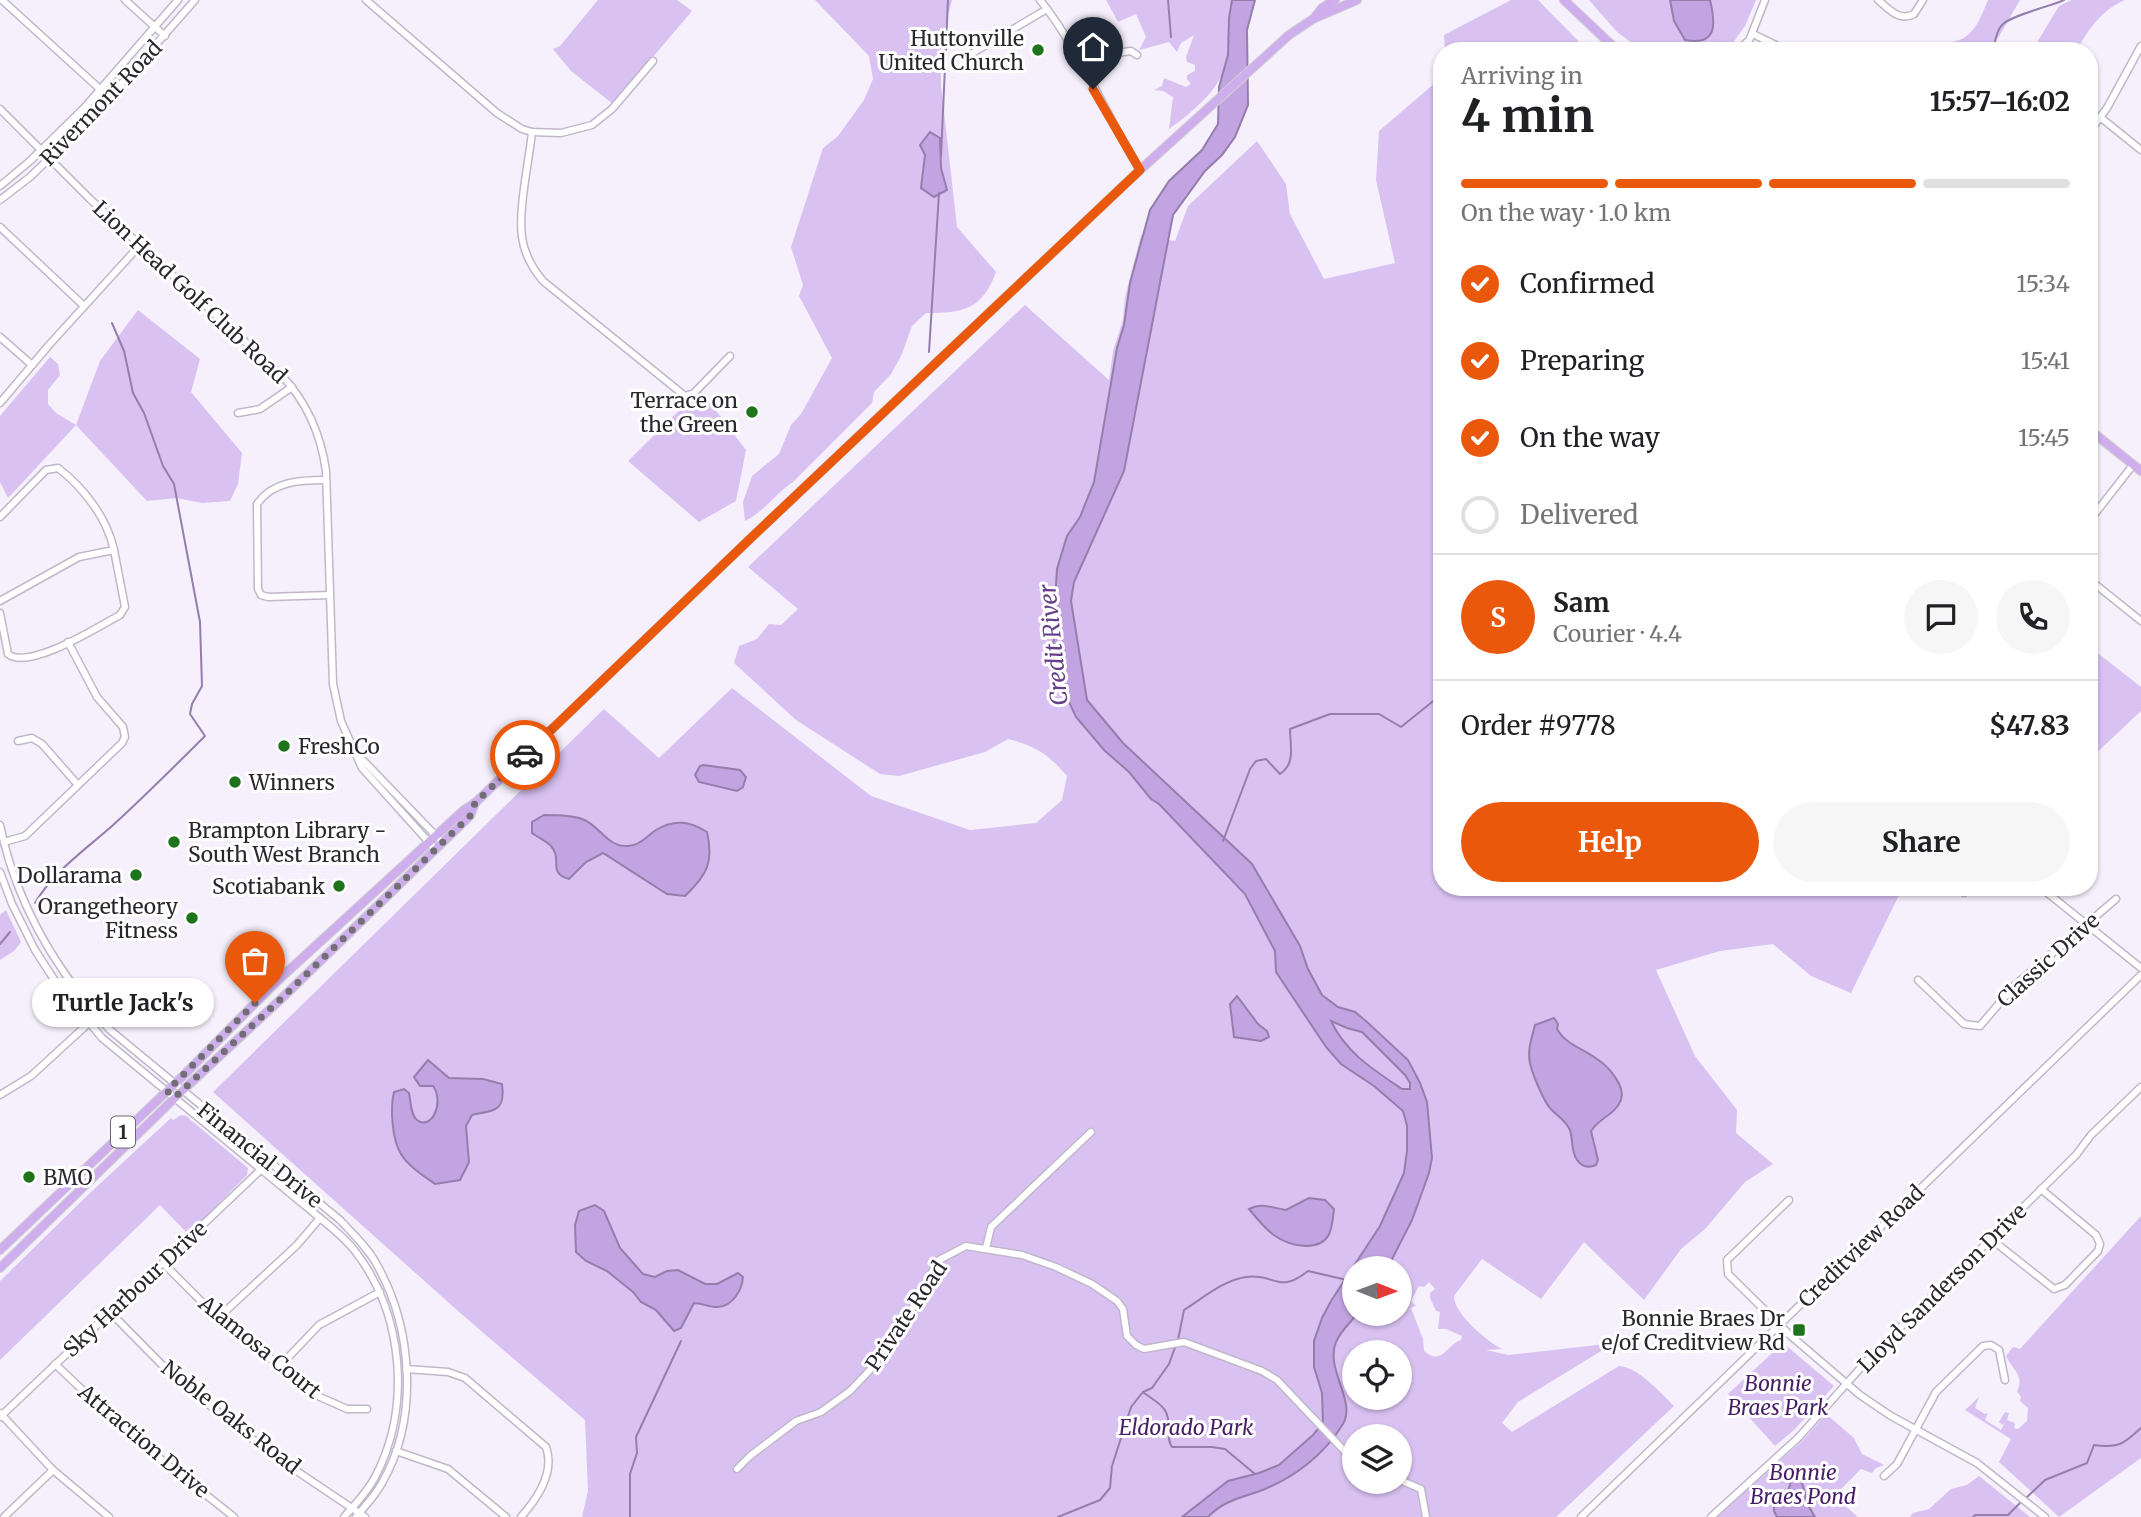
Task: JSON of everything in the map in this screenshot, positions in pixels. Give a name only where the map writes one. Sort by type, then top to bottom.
[{"type":"main road","name":"1","points":[[1313,19],[1322,8],[1335,0]]},
{"type":"main road","name":"1","points":[[0,1268],[178,1094],[282,998],[439,839],[464,810],[475,803],[1140,170],[1265,55],[1313,19],[1357,0]]},
{"type":"main road","points":[[1564,0],[1608,42]]},
{"type":"main road","points":[[2098,437],[2141,471]]},
{"type":"main road","name":"1","points":[[0,1250],[171,1087],[274,984],[432,846]]},
{"type":"street","points":[[2,0],[100,90]]},
{"type":"street","points":[[125,0],[165,36]]},
{"type":"street","name":"Rivermont Road","points":[[0,186],[100,90],[178,0]]},
{"type":"street","name":"Rivermont Road","points":[[0,200],[24,182],[93,116],[195,0]]},
{"type":"street","points":[[366,0],[498,113],[515,125],[532,132],[561,133],[592,125],[612,108],[653,61]]},
{"type":"street","points":[[1040,0],[1140,170]]},
{"type":"street","points":[[1749,41],[1765,0]]},
{"type":"street","points":[[1878,0],[1898,16],[1908,18],[1923,0]]},
{"type":"street","points":[[971,54],[1047,9]]},
{"type":"street","points":[[1753,34],[1769,42]]},
{"type":"street","points":[[2098,121],[2141,46]]},
{"type":"street","points":[[1082,69],[1117,53],[1131,51],[1137,55]]},
{"type":"street","name":"Lion Head Golf Club Road","points":[[0,109],[292,387],[316,430],[323,457],[334,689],[341,721],[369,778],[432,846]]},
{"type":"street","points":[[2101,117],[2141,150]]},
{"type":"street","points":[[532,132],[522,237],[534,271],[685,396],[694,393],[730,356]]},
{"type":"street","points":[[0,227],[84,306]]},
{"type":"street","points":[[0,403],[140,245]]},
{"type":"street","points":[[0,337],[32,365]]},
{"type":"street","points":[[238,413],[260,409],[292,387]]},
{"type":"street","points":[[2098,510],[2133,465]]},
{"type":"street","points":[[0,517],[46,470],[58,468],[102,515],[110,533],[125,602],[124,612],[42,654],[20,659],[11,657],[7,650],[0,613]]},
{"type":"street","points":[[326,480],[299,481],[280,486],[269,490],[257,504],[258,589],[261,595],[268,597],[330,595]]},
{"type":"street","points":[[0,601],[79,557],[114,550]]},
{"type":"street","points":[[2098,586],[2141,621]]},
{"type":"street","points":[[4,842],[25,836],[122,743],[125,732],[97,696],[68,642]]},
{"type":"street","points":[[18,741],[32,738],[42,744],[78,785]]},
{"type":"street","name":"Lion Head Golf Club Road","points":[[356,752],[439,839]]},
{"type":"street","name":"Financial Drive","points":[[0,825],[16,885],[40,936],[97,1016],[262,1170],[354,1248],[367,1267],[391,1326],[398,1377],[396,1412],[384,1458],[373,1481],[344,1517]]},
{"type":"street","name":"Financial Drive","points":[[0,872],[15,912],[55,981],[102,1038],[171,1087]]},
{"type":"street","points":[[2051,896],[2141,968]]},
{"type":"street","name":"Classic Drive","points":[[1918,980],[1964,1024],[1980,1026],[2014,986],[2116,899]]},
{"type":"street","name":"Creditview Road","points":[[1581,1517],[2141,975]]},
{"type":"street","points":[[0,1095],[31,1076],[97,1016]]},
{"type":"street","name":"Lloyd Sanderson Drive","points":[[1711,1517],[1798,1438],[1873,1354],[2076,1155],[2091,1135],[2141,1087]]},
{"type":"street","name":"Financial Drive","points":[[178,1094],[270,1161],[356,1236],[376,1263],[388,1288],[400,1324],[406,1369],[406,1399],[396,1451],[382,1483],[360,1516]]},
{"type":"street","points":[[986,1248],[991,1227],[1091,1132]]},
{"type":"street","name":"Sky Harbour Drive","points":[[0,1415],[270,1161]]},
{"type":"street","points":[[1991,1239],[2054,1289],[2065,1285],[2098,1251],[2100,1244],[2096,1235],[2040,1189]]},
{"type":"street","points":[[1789,1199],[1731,1255],[1726,1265],[1728,1274],[1779,1325],[1847,1384],[1883,1411],[1965,1455],[2045,1517]]},
{"type":"street","points":[[218,1318],[297,1245],[320,1218]]},
{"type":"street","name":"Private Road","points":[[737,1469],[796,1422],[821,1412],[837,1401],[869,1371],[912,1310],[939,1261],[950,1252],[966,1246],[1022,1255],[1092,1284],[1117,1301],[1123,1309],[1127,1336],[1144,1349],[1184,1342],[1262,1371],[1278,1380],[1342,1448]]},
{"type":"street","name":"Alamosa Court","points":[[163,1263],[218,1318],[320,1397],[346,1409],[367,1409]]},
{"type":"street","points":[[279,1366],[319,1325],[388,1288]]},
{"type":"street","name":"Noble Oaks Road","points":[[110,1312],[174,1377],[270,1453],[352,1507],[360,1516]]},
{"type":"street","points":[[1884,1476],[1897,1464],[1936,1392],[1983,1346],[1991,1345],[1999,1350],[2005,1380]]},
{"type":"street","name":"Attraction Drive","points":[[55,1364],[128,1433],[234,1517]]},
{"type":"street","points":[[406,1369],[448,1371],[465,1378],[546,1447],[549,1455],[547,1472],[539,1494],[521,1517]]},
{"type":"street","points":[[0,1415],[53,1470],[109,1517]]},
{"type":"street","points":[[396,1451],[448,1469],[506,1517]]},
{"type":"street","points":[[5,1517],[53,1470]]},
{"type":"street","points":[[1412,1485],[1421,1489],[1426,1517]]},
{"type":"green space","points":[[598,0],[677,0],[692,11],[613,104],[571,71],[553,49],[560,46]]},
{"type":"green space","points":[[815,0],[952,0],[941,44],[941,85],[957,227],[996,272],[984,294],[970,307],[951,312],[926,313],[912,326],[902,354],[891,374],[874,392],[872,403],[793,482],[745,521],[743,502],[752,476],[779,454],[791,425],[801,414],[832,358],[799,296],[803,285],[791,247],[823,148],[838,136],[864,100],[873,79],[869,56]]},
{"type":"green space","points":[[1106,0],[1232,0],[1228,54],[1221,77],[1198,106],[1169,129],[1173,97],[1163,91],[1154,90],[1162,86],[1164,78],[1186,87],[1191,84],[1187,75],[1195,71],[1195,65],[1187,62],[1186,57],[1194,35],[1181,43],[1177,52],[1169,42],[1139,50],[1146,37],[1136,14],[1118,22]]},
{"type":"green space","points":[[1511,0],[1538,0],[1579,42],[1444,42],[1444,35]]},
{"type":"green space","points":[[1589,0],[1756,0],[1745,26],[1733,42],[1631,42],[1617,32]]},
{"type":"green space","points":[[1988,0],[2020,0],[1996,42],[1953,42],[1969,34]]},
{"type":"green space","points":[[2072,0],[2125,0],[2097,21],[2082,42],[2037,42],[2059,6]]},
{"type":"green space","name":"Eldorado Park","points":[[1433,85],[1433,896],[1899,896],[1851,993],[1811,976],[1773,944],[1720,951],[1656,970],[1695,1056],[1737,1110],[1736,1133],[1773,1164],[1745,1182],[1705,1229],[1681,1249],[1644,1300],[1584,1242],[1541,1299],[1482,1259],[1454,1296],[1455,1303],[1465,1319],[1502,1349],[1486,1350],[1508,1355],[1606,1344],[1606,1348],[1518,1402],[1502,1423],[1512,1432],[1619,1366],[1641,1376],[1674,1406],[1556,1517],[582,1517],[588,1491],[585,1420],[458,1311],[213,1092],[604,709],[659,758],[732,688],[871,796],[970,830],[1036,823],[1062,800],[1067,776],[1047,756],[1026,745],[1008,739],[985,752],[899,776],[880,774],[796,720],[734,663],[739,646],[757,639],[769,624],[781,625],[798,609],[748,567],[1025,305],[1109,380],[1113,351],[1123,320],[1125,297],[1141,235],[1175,241],[1188,206],[1257,141],[1286,184],[1290,214],[1324,279],[1395,263],[1376,180],[1379,131]]},
{"type":"green space","points":[[138,310],[200,359],[191,392],[242,453],[238,484],[230,501],[202,503],[176,498],[147,501],[76,425],[100,361]]},
{"type":"green space","points":[[50,357],[58,364],[60,375],[48,390],[48,404],[56,413],[76,425],[8,498],[0,482],[0,416]]},
{"type":"green space","points":[[700,390],[746,450],[736,501],[699,522],[628,461]]},
{"type":"green space","points":[[2098,653],[2141,687],[2141,711],[2098,751]]},
{"type":"green space","points":[[6,910],[21,942],[14,951],[0,960],[0,915]]},
{"type":"green space","points":[[181,1115],[186,1116],[248,1168],[247,1175],[188,1234],[160,1205],[0,1360],[0,1281],[171,1118],[173,1120]]},
{"type":"green space","points":[[2141,1216],[2141,1458],[2059,1517],[1999,1462],[2011,1439],[1965,1410],[1979,1397],[1975,1408],[1988,1413],[1985,1420],[2001,1430],[2006,1420],[2003,1425],[1999,1422],[2005,1412],[2009,1413],[2007,1420],[2015,1423],[2014,1428],[2018,1429],[2027,1421],[2028,1408],[2020,1401],[2021,1397],[2017,1391],[2019,1377],[2006,1356],[2013,1347],[2020,1349]]},
{"type":"green space","name":"Bonnie Braes Park","points":[[1783,1343],[1834,1386],[1794,1430],[1775,1446],[1728,1394]]},
{"type":"green space","name":"Bonnie Braes Pond","points":[[1826,1414],[1854,1438],[1862,1454],[1884,1465],[1872,1473],[1861,1469],[1834,1496],[1858,1517],[1717,1517],[1802,1441]]},
{"type":"green space","points":[[1979,1476],[2030,1517],[1910,1517],[1913,1513],[1929,1509],[1951,1489],[1967,1485]]},
{"type":"shaded area","name":"Credit River","points":[[1232,0],[1255,0],[1247,30],[1248,105],[1235,137],[1222,155],[1205,171],[1173,215],[1124,471],[1074,582],[1071,601],[1087,700],[1123,743],[1252,864],[1300,946],[1308,969],[1322,995],[1338,1007],[1355,1012],[1367,1022],[1408,1060],[1420,1083],[1427,1102],[1432,1158],[1412,1220],[1394,1256],[1360,1256],[1380,1226],[1404,1173],[1407,1126],[1403,1111],[1374,1086],[1341,1064],[1326,1047],[1276,972],[1275,951],[1245,894],[1159,804],[1151,799],[1129,772],[1104,750],[1076,717],[1066,696],[1053,643],[1056,628],[1057,569],[1067,536],[1080,517],[1094,482],[1130,283],[1150,210],[1169,181],[1202,150],[1218,124],[1219,87],[1228,55]],"holes":[[[1331,1021],[1362,1032],[1405,1075],[1410,1089],[1402,1089],[1362,1060],[1344,1042]]]},
{"type":"shaded area","points":[[1670,0],[1710,0],[1713,25],[1709,37],[1696,41],[1685,40],[1674,21]]},
{"type":"shaded area","points":[[930,132],[940,138],[941,168],[947,190],[934,197],[921,188],[925,155],[920,145]]},
{"type":"shaded area","points":[[703,765],[740,770],[746,777],[743,787],[737,791],[699,782],[695,775]]},
{"type":"shaded area","points":[[544,815],[582,819],[614,843],[628,846],[639,843],[669,824],[694,826],[707,832],[710,852],[707,867],[685,896],[667,894],[603,853],[586,862],[569,879],[559,873],[551,846],[532,833],[532,822]]},
{"type":"shaded area","points":[[1237,996],[1258,1024],[1267,1031],[1269,1037],[1261,1041],[1234,1037],[1230,1004]]},
{"type":"shaded area","points":[[1554,1018],[1561,1034],[1570,1043],[1606,1066],[1621,1089],[1618,1105],[1591,1131],[1598,1160],[1593,1166],[1588,1167],[1577,1160],[1569,1128],[1547,1104],[1531,1067],[1529,1048],[1535,1025]]},
{"type":"shaded area","points":[[428,1060],[449,1078],[483,1079],[502,1084],[503,1093],[500,1105],[492,1111],[472,1115],[466,1126],[469,1162],[460,1180],[435,1184],[412,1167],[401,1154],[392,1115],[394,1092],[404,1089],[409,1093],[412,1111],[417,1120],[427,1122],[435,1114],[438,1100],[433,1086],[420,1086],[414,1077]]},
{"type":"shaded area","points":[[1309,1198],[1325,1200],[1334,1209],[1329,1235],[1321,1243],[1314,1245],[1288,1243],[1267,1230],[1249,1209],[1263,1206],[1286,1210]]},
{"type":"shaded area","points":[[595,1205],[604,1211],[620,1248],[643,1274],[655,1277],[667,1271],[678,1270],[705,1284],[717,1284],[738,1273],[743,1277],[736,1296],[728,1304],[718,1307],[694,1303],[681,1328],[674,1331],[656,1310],[641,1302],[607,1271],[586,1261],[576,1252],[575,1225],[579,1211]]},
{"type":"shaded area","name":"Credit River","points":[[1342,1284],[1342,1326],[1348,1326],[1337,1340],[1334,1362],[1342,1389],[1342,1410],[1346,1410],[1343,1424],[1327,1446],[1285,1479],[1226,1504],[1208,1517],[1182,1517],[1228,1481],[1279,1465],[1323,1423],[1322,1393],[1314,1367],[1314,1341],[1331,1301]]},
{"type":"shaded area","points":[[1794,1471],[1799,1471],[1808,1505],[1815,1517],[1777,1517],[1774,1511],[1774,1504],[1788,1491]]},
{"type":"waterway","points":[[941,156],[948,0]]},
{"type":"waterway","points":[[1168,0],[1171,37]]},
{"type":"waterway","points":[[1995,42],[1998,30],[2006,22],[2064,0]]},
{"type":"waterway","points":[[929,352],[939,193]]},
{"type":"waterway","points":[[35,903],[60,871],[124,815],[205,736],[190,714],[192,704],[202,686],[200,622],[174,484],[163,466],[144,413],[133,393],[124,351],[112,323]]},
{"type":"waterway","points":[[1223,841],[1250,769],[1256,761],[1266,759],[1280,774],[1288,765],[1291,754],[1290,729],[1330,714],[1379,714],[1401,727],[1433,701]]},
{"type":"waterway","points":[[0,944],[10,932]]},
{"type":"waterway","points":[[1178,1340],[1184,1310],[1214,1290],[1238,1279],[1256,1277],[1290,1282],[1308,1271],[1342,1279]]},
{"type":"waterway","points":[[630,1517],[630,1474],[637,1453],[636,1437],[681,1341]]},
{"type":"waterway","points":[[1058,1517],[1100,1500],[1110,1488],[1112,1466],[1131,1407],[1143,1392],[1152,1388],[1169,1364],[1176,1345]]},
{"type":"waterway","points":[[1144,1393],[1166,1411],[1172,1447],[1225,1449],[1255,1474]]},
{"type":"waterway","points":[[2026,1498],[2045,1480],[2087,1463],[2094,1445],[2120,1444],[2141,1428]]},
{"type":"waterway","points":[[1973,1517],[2008,1515],[2022,1501]]},
{"type":"way so far","points":[[255,1003],[167,1091],[175,1097],[282,998],[470,816],[475,803],[525,755]]},
{"type":"place","name":"Huttonville United Church","points":[[1038,50]]},
{"type":"place","name":"Terrace on the Green","points":[[752,412]]},
{"type":"place","name":"FreshCo","points":[[284,746]]},
{"type":"place","name":"Winners","points":[[235,782]]},
{"type":"place","name":"Brampton Library - South West Branch","points":[[174,842]]},
{"type":"place","name":"Dollarama","points":[[136,875]]},
{"type":"place","name":"Scotiabank","points":[[339,886]]},
{"type":"place","name":"Orangetheory Fitness","points":[[192,918]]},
{"type":"place","name":"Turtle Jack's","points":[[255,1003]]},
{"type":"place","name":"BMO","points":[[29,1177]]},
{"type":"place","name":"Bonnie Braes Dr e/of Creditview Rd","points":[[1799,1330]]},
{"type":"route","points":[[525,755],[1140,170],[1093,89]]}]
